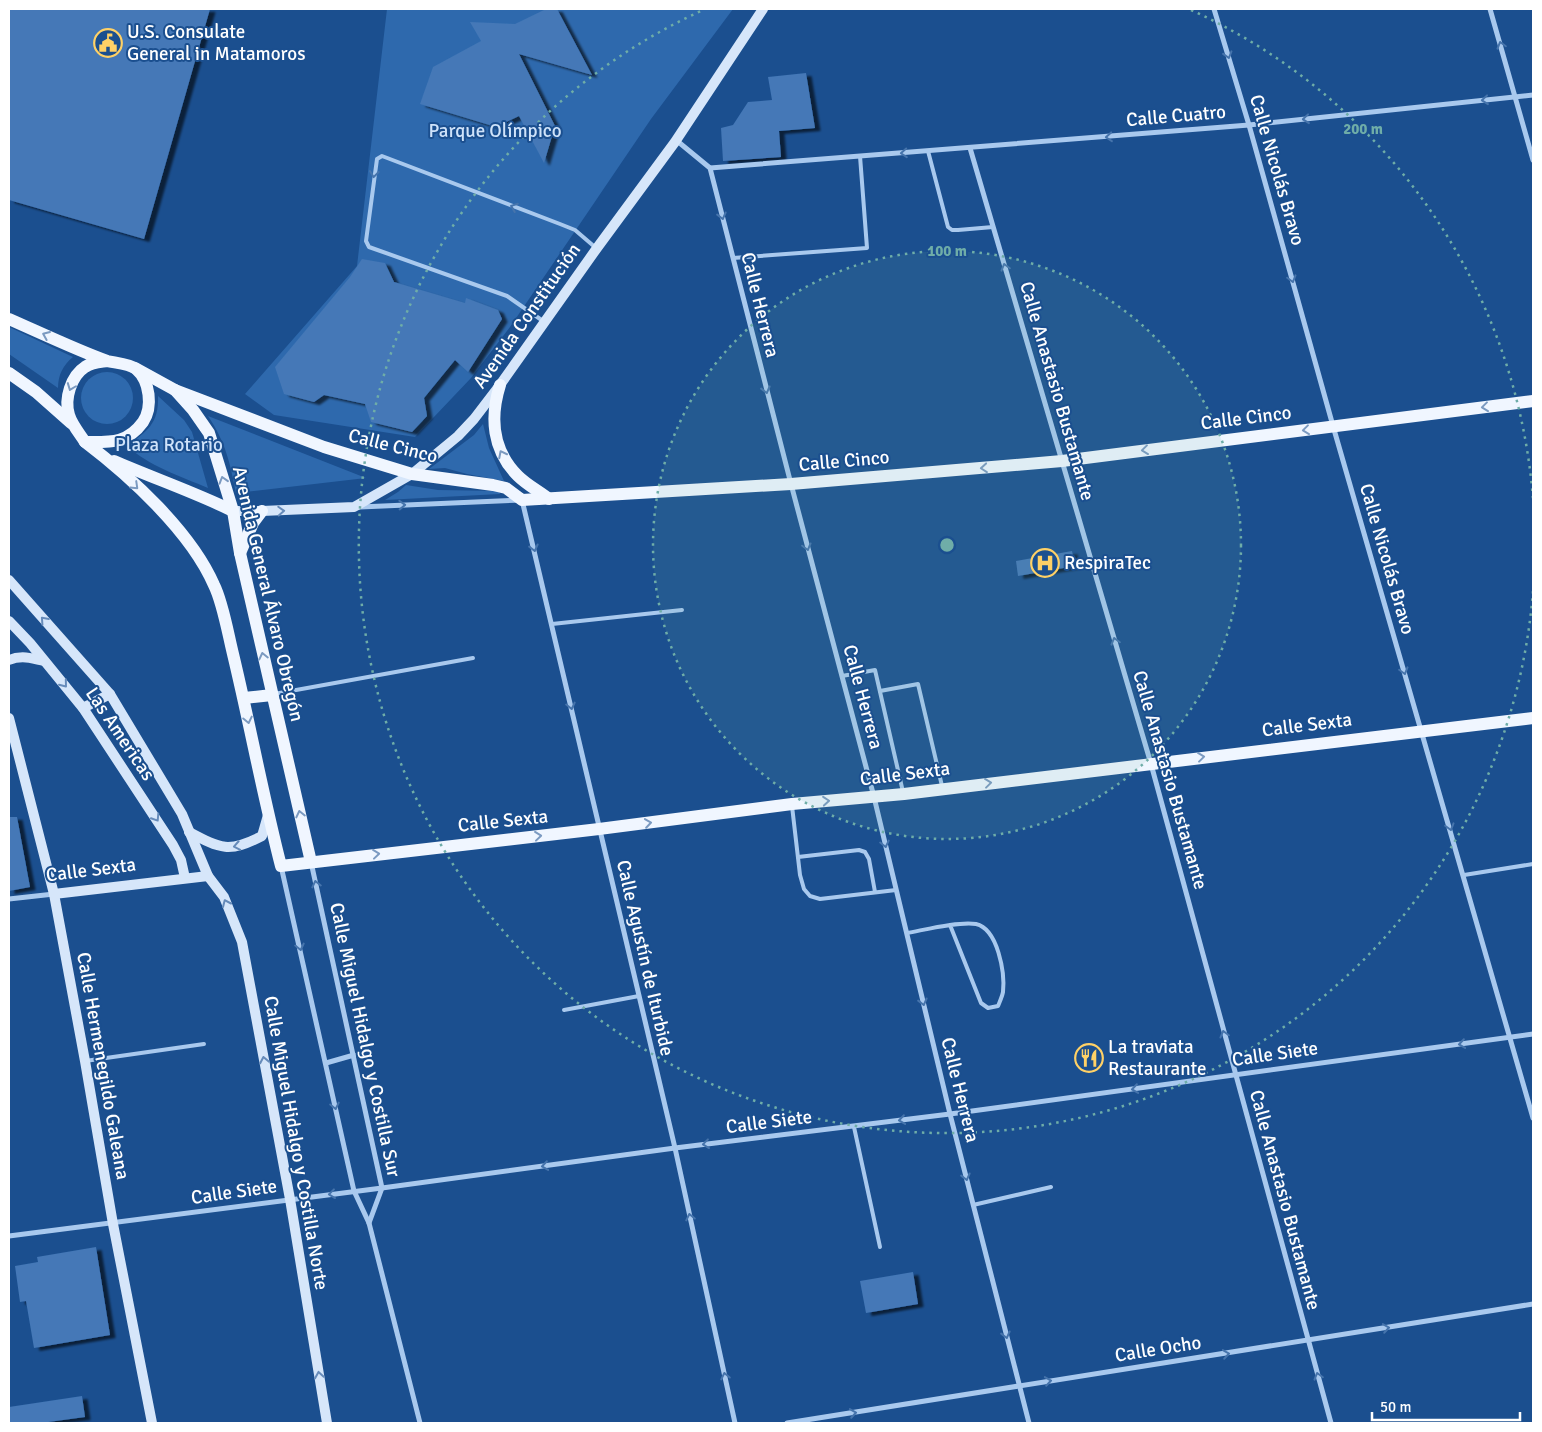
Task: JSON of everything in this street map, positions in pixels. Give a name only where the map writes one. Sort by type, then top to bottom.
[{"type":"main road","name":"Avenida Constitución","points":[[233,511],[262,512],[354,507],[396,485],[458,436],[474,419],[500,384],[676,140],[763,9]]},
{"type":"main road","points":[[9,319],[107,361],[136,368],[144,379],[148,392],[149,406],[145,419],[137,430],[125,438],[112,442],[85,442]]},
{"type":"main road","points":[[107,361],[84,367],[76,376],[70,387],[67,400],[69,415],[85,442],[107,459],[160,509],[188,540],[215,586],[244,698],[268,815],[281,866]]},
{"type":"main road","name":"Avenida General Álvaro Obregón","points":[[136,368],[175,390],[193,410],[209,433],[233,511],[240,553],[311,862]]},
{"type":"main road","points":[[9,373],[36,392],[75,426]]},
{"type":"main road","points":[[500,384],[493,416],[494,433],[499,449],[507,463],[518,476],[549,499]]},
{"type":"main road","name":"Calle Cinco","points":[[175,390],[324,447],[412,474],[506,488],[522,500],[791,484],[1062,461],[1533,401]]},
{"type":"main road","points":[[107,459],[197,494],[233,511]]},
{"type":"main road","points":[[518,476],[522,500]]},
{"type":"main road","points":[[240,553],[253,522],[262,512]]},
{"type":"main road","name":"Las Americas","points":[[9,580],[110,694],[182,814],[208,876]]},
{"type":"main road","name":"Las Americas","points":[[9,621],[83,708],[173,845],[181,860],[185,878]]},
{"type":"main road","points":[[9,660],[14,657],[28,657],[44,661]]},
{"type":"main road","points":[[83,708],[110,694]]},
{"type":"main road","points":[[244,698],[272,695]]},
{"type":"main road","name":"Calle Hermenegildo Galeana","points":[[9,718],[54,894],[113,1224],[152,1423]]},
{"type":"main road","name":"Calle Sexta","points":[[281,866],[599,829],[792,804],[904,794],[1533,718]]},
{"type":"main road","points":[[189,832],[221,847],[234,848],[262,836],[268,815]]},
{"type":"main road","name":"Calle Sexta","points":[[54,894],[208,876]]},
{"type":"main road","name":"Calle Miguel Hidalgo y Costilla Norte","points":[[208,876],[224,897],[242,942],[290,1199],[327,1423]]},
{"type":"street","name":"Calle Nicolás Bravo","points":[[1214,9],[1249,125],[1333,426],[1533,1118]]},
{"type":"street","points":[[1490,9],[1533,160]]},
{"type":"street","name":"Calle Cuatro","points":[[710,168],[1249,125],[1533,95]]},
{"type":"street","points":[[676,140],[710,168]]},
{"type":"street","name":"Calle Anastasio Bustamante","points":[[970,148],[1151,764],[1331,1423]]},
{"type":"street","name":"Calle Herrera","points":[[710,168],[874,797],[950,1114],[1029,1423]]},
{"type":"street","points":[[354,507],[522,500]]},
{"type":"street","name":"Calle Agustín de Iturbide","points":[[522,500],[675,1148],[735,1423]]},
{"type":"street","name":"Calle Miguel Hidalgo y Costilla Sur","points":[[311,862],[382,1188],[369,1223]]},
{"type":"street","points":[[281,866],[354,1191],[369,1223],[420,1423]]},
{"type":"street","name":"Calle Sexta","points":[[9,899],[54,894]]},
{"type":"street","name":"Calle Siete","points":[[9,1236],[113,1224],[675,1148],[950,1114],[1533,1034]]},
{"type":"street","points":[[326,1063],[354,1055]]},
{"type":"street","name":"Calle Ocho","points":[[788,1423],[1533,1304]]},
{"type":"lane","points":[[928,151],[948,227],[952,230],[958,230],[993,227]]},
{"type":"lane","points":[[544,323],[507,296],[369,247],[366,241],[377,159],[382,156],[575,230],[597,248]]},
{"type":"lane","points":[[733,258],[867,248],[860,156]]},
{"type":"lane","points":[[552,624],[682,610]]},
{"type":"lane","points":[[272,695],[473,658]]},
{"type":"lane","points":[[842,676],[875,670],[904,794]]},
{"type":"lane","points":[[880,691],[918,684],[942,788]]},
{"type":"lane","points":[[792,804],[798,857],[804,888],[810,896],[820,899],[896,890]]},
{"type":"lane","points":[[798,857],[859,850],[865,852],[869,859],[875,892]]},
{"type":"lane","points":[[1464,876],[1533,864]]},
{"type":"lane","points":[[907,933],[950,925],[976,924],[985,928],[992,936],[1004,974],[1003,994],[998,1006],[988,1008],[981,1003],[950,925]]},
{"type":"lane","points":[[564,1010],[639,996]]},
{"type":"lane","points":[[85,1061],[204,1044]]},
{"type":"lane","points":[[854,1126],[880,1247]]},
{"type":"lane","points":[[973,1205],[1051,1187]]},
{"type":"green space","name":"Parque Olímpico","points":[[387,9],[733,9],[651,119],[510,327],[471,378],[415,437],[274,415],[245,394],[357,266]]},
{"type":"green space","points":[[9,327],[73,357],[66,363],[62,371],[58,388],[9,354]]},
{"type":"green space","points":[[102,372],[112,372],[126,379],[133,393],[133,403],[126,417],[112,424],[102,424],[92,420],[85,413],[81,403],[81,393],[85,383],[92,376]]},
{"type":"green space","name":"Plaza Rotario","points":[[158,396],[184,420],[192,432],[208,488],[155,465],[127,446],[146,431],[154,420],[158,406]]},
{"type":"green space","points":[[208,416],[366,478],[236,493],[227,453]]},
{"type":"green space","points":[[483,424],[489,448],[504,481],[445,468],[429,469],[474,435]]},
{"type":"green space","points":[[406,485],[438,490],[499,491],[500,494],[385,500]]},
{"type":"building","points":[[9,9],[210,9],[144,239],[9,200]]},
{"type":"building","points":[[546,9],[557,9],[592,75],[519,54],[555,126],[544,163],[519,116],[496,127],[420,104],[433,67],[481,41],[470,22],[515,24]]},
{"type":"building","points":[[806,73],[815,128],[779,131],[781,157],[723,161],[721,128],[733,125],[748,102],[772,100],[768,77]]},
{"type":"building","points":[[362,259],[385,263],[394,282],[465,303],[466,298],[498,310],[502,319],[468,372],[455,360],[424,398],[427,416],[412,432],[371,422],[365,404],[324,395],[314,402],[284,394],[275,367],[350,277]]},
{"type":"building","name":"RespiraTec","points":[[1072,551],[1075,566],[1018,576],[1016,561]]},
{"type":"building","points":[[9,817],[17,817],[30,887],[9,891]]},
{"type":"building","points":[[96,1247],[110,1335],[34,1348],[26,1301],[20,1302],[15,1266],[38,1262],[37,1257]]},
{"type":"building","points":[[913,1272],[918,1304],[866,1313],[860,1281]]},
{"type":"building","points":[[82,1396],[85,1417],[41,1423],[9,1423],[9,1407]]},
{"type":"place","name":"U.S. Consulate General in Matamoros","points":[[108,43]]},
{"type":"place","name":"RespiraTec","points":[[1045,563]]},
{"type":"place","name":"La traviata Restaurante","points":[[1089,1058]]}]
